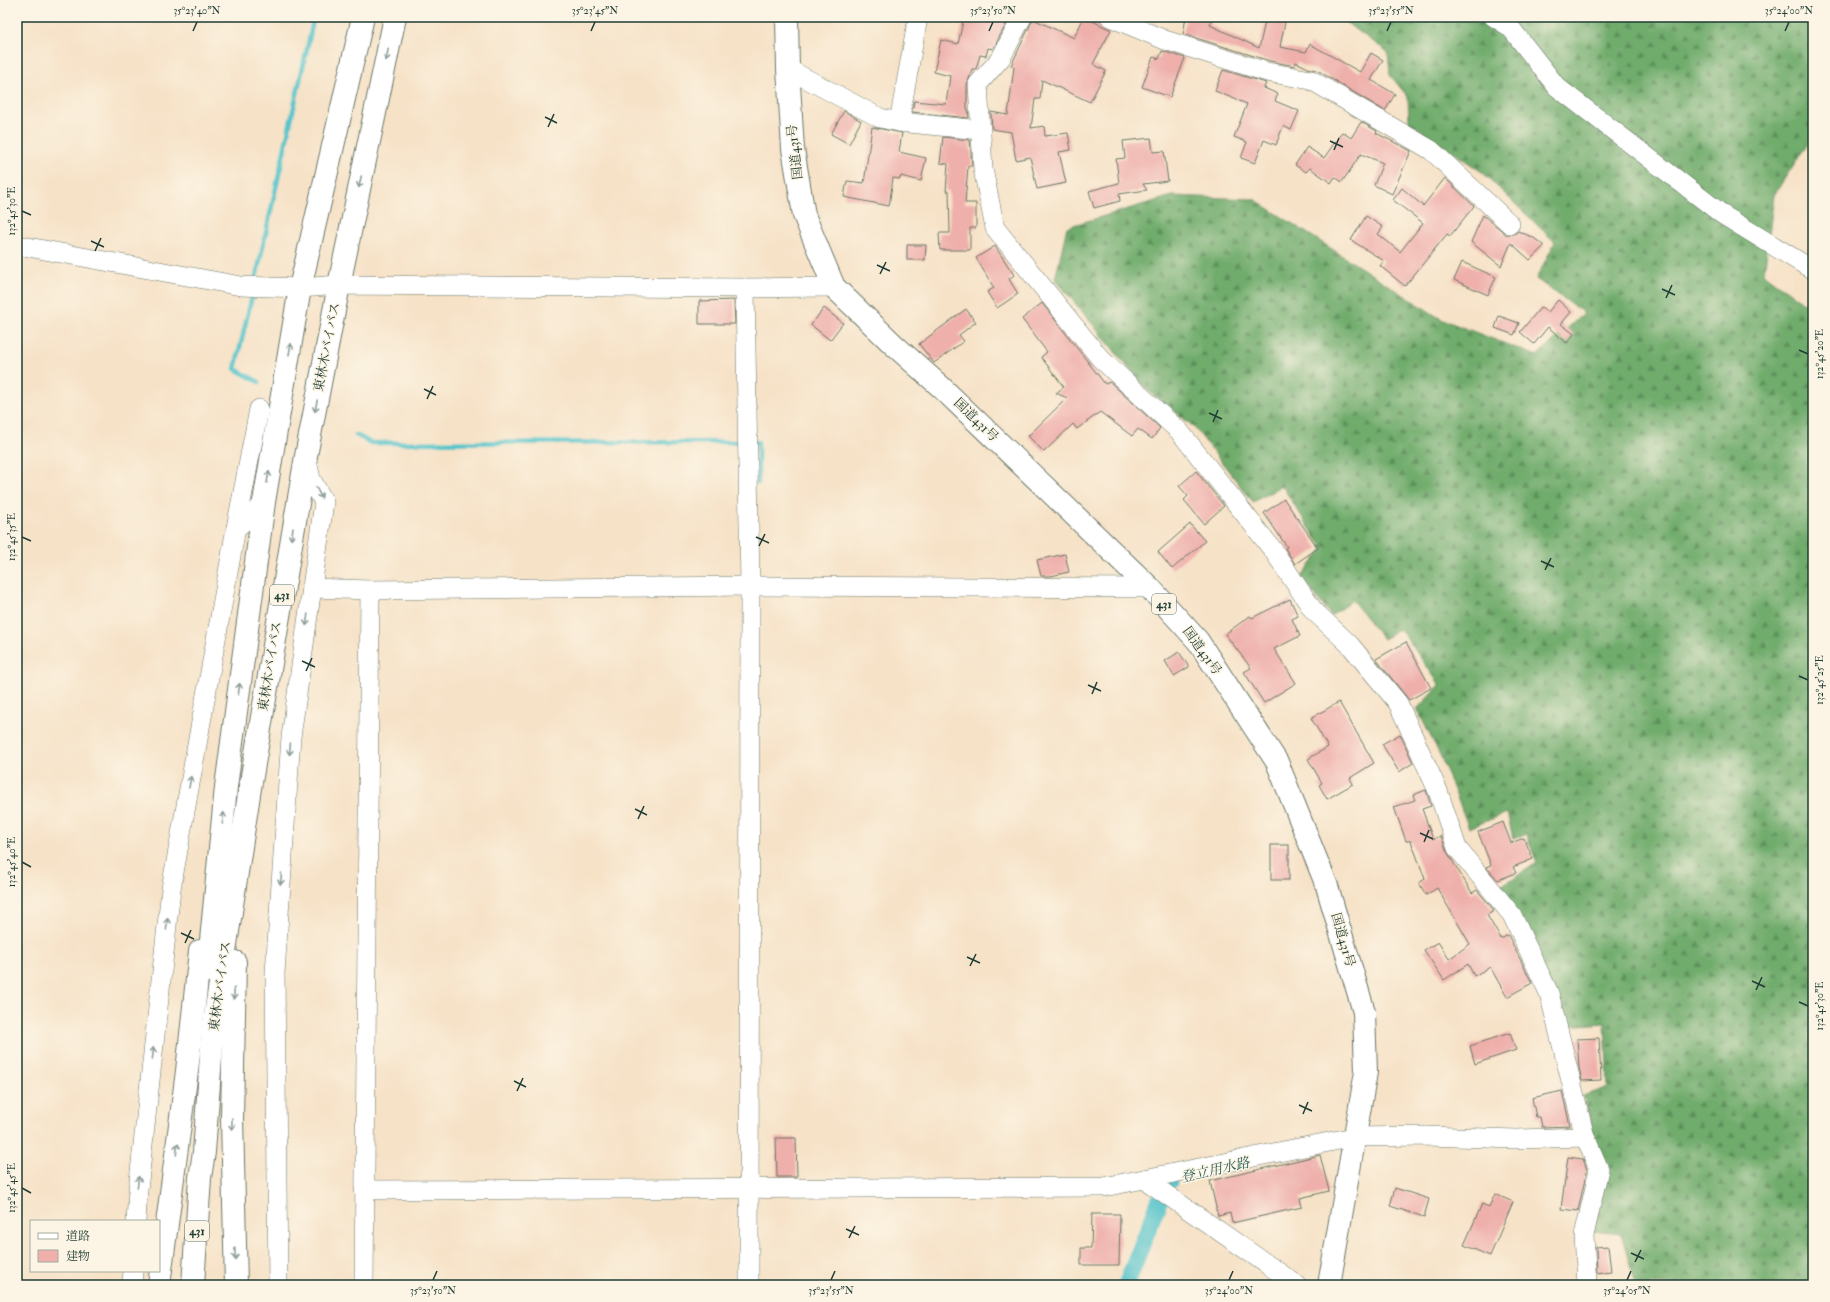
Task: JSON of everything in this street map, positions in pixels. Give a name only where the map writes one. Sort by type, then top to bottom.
[{"type":"highway","name":"東林木バイパス","points":[[200,1178],[198,1152],[202,1027],[229,763],[264,502],[300,288],[363,17]]},
{"type":"highway","name":"東林木バイパス","points":[[193,1285],[200,1178],[204,1152],[213,1029],[250,788],[306,456],[339,285],[395,17]]},
{"type":"highway","name":"国道431号","points":[[787,17],[788,69],[793,149],[804,215],[834,287],[894,345],[942,387],[1150,588],[1198,641],[1277,762],[1327,886],[1364,1012],[1366,1072],[1329,1285]]},
{"type":"highway","points":[[236,1285],[232,1119],[233,1035],[237,917],[250,788]]},
{"type":"highway","points":[[159,1285],[187,1071],[207,879],[221,843]]},
{"type":"street","points":[[898,122],[918,17]]},
{"type":"street","points":[[1022,17],[1001,58],[978,84],[983,169],[995,228],[1100,358],[1180,432],[1273,550],[1314,610],[1350,645],[1398,703],[1438,791],[1457,848],[1512,915],[1549,993],[1585,1137],[1599,1168],[1584,1236],[1587,1283],[1585,1285]]},
{"type":"street","points":[[1110,17],[1165,40],[1267,72],[1311,80],[1431,150],[1510,224]]},
{"type":"street","points":[[1494,17],[1510,27],[1557,87],[1723,215],[1813,270]]},
{"type":"street","points":[[788,69],[880,118],[898,122],[980,130]]},
{"type":"street","points":[[17,245],[241,286],[300,288],[339,285],[745,288],[834,287]]},
{"type":"street","points":[[745,288],[750,586],[749,1285]]},
{"type":"street","points":[[136,1220],[138,1190],[171,889],[259,409]]},
{"type":"street","points":[[278,1285],[275,973],[291,737],[324,502],[311,478],[306,456]]},
{"type":"street","points":[[236,528],[254,514],[264,502]]},
{"type":"street","points":[[312,588],[370,590],[750,586],[1150,588]]},
{"type":"street","points":[[364,1285],[364,1190],[369,890],[370,590]]},
{"type":"street","points":[[364,1190],[1104,1187],[1354,1137],[1426,1136],[1516,1139],[1585,1137]]},
{"type":"street","points":[[1144,1179],[1297,1285]]},
{"type":"street","points":[[132,1272],[132,1285]]},
{"type":"green space","points":[[1338,17],[1813,17],[1813,135],[1774,195],[1764,274],[1813,310],[1813,1285],[1636,1285],[1621,1234],[1594,1231],[1605,1171],[1583,1096],[1608,1087],[1605,1023],[1565,1026],[1499,887],[1537,863],[1526,834],[1513,838],[1507,813],[1469,828],[1441,757],[1417,709],[1440,685],[1400,629],[1383,639],[1352,600],[1331,616],[1301,577],[1323,549],[1282,486],[1253,502],[1194,427],[1146,389],[1055,279],[1067,227],[1172,196],[1254,199],[1441,319],[1537,356],[1584,313],[1536,279],[1555,242],[1482,172],[1409,122],[1408,97],[1390,75],[1388,52]]},
{"type":"building","points":[[964,17],[1010,17],[993,49],[988,48],[986,56],[980,55],[976,69],[972,69],[967,85],[967,109],[969,118],[912,112],[914,101],[946,104],[950,76],[934,72],[941,40],[958,44]]},
{"type":"building","points":[[1084,17],[1111,30],[1093,64],[1106,71],[1090,102],[1042,80],[1040,99],[1035,99],[1031,128],[1044,126],[1045,136],[1068,133],[1071,150],[1059,152],[1066,183],[1037,189],[1030,157],[1016,160],[1011,132],[992,129],[991,112],[1008,115],[1014,67],[1011,66],[1033,19],[1074,38]]},
{"type":"building","points":[[1186,17],[1212,17],[1210,25],[1259,48],[1266,18],[1285,22],[1280,47],[1306,52],[1310,44],[1360,72],[1371,53],[1383,60],[1371,80],[1395,94],[1385,111],[1317,70],[1308,68],[1296,62],[1295,66],[1270,61],[1183,34]]},
{"type":"building","points":[[1162,51],[1185,58],[1170,97],[1142,87],[1153,57],[1159,59]]},
{"type":"building","points":[[1223,70],[1266,83],[1264,88],[1278,94],[1275,101],[1299,111],[1291,130],[1283,126],[1276,145],[1264,140],[1255,163],[1241,158],[1247,142],[1234,137],[1247,104],[1215,91]]},
{"type":"building","points":[[844,111],[861,121],[849,144],[831,134]]},
{"type":"building","points":[[1361,122],[1377,131],[1376,133],[1411,151],[1392,194],[1374,185],[1383,163],[1361,154],[1342,182],[1335,177],[1331,183],[1310,168],[1306,172],[1295,165],[1307,147],[1324,158],[1342,132],[1351,138]]},
{"type":"building","points":[[872,127],[902,133],[899,152],[926,158],[921,181],[901,176],[900,179],[893,178],[889,206],[844,197],[847,181],[864,183]]},
{"type":"building","points":[[943,137],[970,140],[972,166],[968,166],[965,203],[976,203],[976,228],[970,228],[970,250],[940,250],[939,233],[950,233],[949,191],[946,191],[948,164],[940,163]]},
{"type":"building","points":[[1151,138],[1153,152],[1164,151],[1168,181],[1143,184],[1147,190],[1119,194],[1120,201],[1094,208],[1089,191],[1119,183],[1116,159],[1125,158],[1123,141]]},
{"type":"building","points":[[1445,178],[1474,206],[1450,236],[1447,234],[1405,286],[1380,266],[1384,261],[1351,240],[1366,216],[1383,227],[1378,234],[1400,252],[1423,223],[1393,200],[1402,188],[1423,206]]},
{"type":"building","points":[[1483,215],[1507,235],[1514,234],[1518,231],[1534,238],[1544,246],[1530,260],[1511,243],[1501,266],[1471,242]]},
{"type":"building","points":[[907,245],[926,245],[925,260],[907,260]]},
{"type":"building","points":[[995,246],[1014,275],[1009,279],[1018,294],[997,308],[987,292],[994,288],[976,258]]},
{"type":"building","points":[[1462,262],[1496,277],[1488,295],[1454,280]]},
{"type":"building","points":[[734,300],[735,324],[699,324],[699,301]]},
{"type":"building","points":[[1558,300],[1571,312],[1561,324],[1574,334],[1567,343],[1548,327],[1534,344],[1520,332],[1541,307],[1548,312]]},
{"type":"building","points":[[1042,303],[1105,384],[1110,382],[1160,428],[1152,439],[1138,429],[1132,436],[1100,412],[1077,429],[1073,424],[1044,452],[1028,436],[1067,398],[1056,393],[1064,387],[1041,357],[1047,352],[1022,319]]},
{"type":"building","points":[[824,308],[843,323],[830,340],[811,325]]},
{"type":"building","points":[[966,309],[976,322],[959,335],[964,341],[934,363],[919,344]]},
{"type":"building","points":[[1499,316],[1519,323],[1514,335],[1495,328]]},
{"type":"building","points":[[1196,471],[1224,506],[1204,524],[1184,500],[1188,496],[1179,486]]},
{"type":"building","points":[[1284,499],[1318,548],[1295,564],[1285,548],[1287,547],[1264,513]]},
{"type":"building","points":[[1190,524],[1205,541],[1172,569],[1158,552]]},
{"type":"building","points":[[1065,554],[1069,572],[1051,576],[1041,576],[1037,560]]},
{"type":"building","points":[[1290,599],[1298,616],[1292,619],[1300,636],[1274,649],[1296,683],[1264,703],[1244,672],[1251,668],[1225,634],[1250,616],[1252,618]]},
{"type":"building","points":[[1406,642],[1431,688],[1409,700],[1376,659]]},
{"type":"building","points":[[1179,652],[1189,667],[1174,676],[1165,661]]},
{"type":"building","points":[[1339,702],[1374,763],[1350,778],[1353,784],[1327,799],[1319,785],[1322,783],[1308,759],[1328,747],[1311,718]]},
{"type":"building","points":[[1400,734],[1413,763],[1399,772],[1382,744]]},
{"type":"building","points":[[1426,790],[1431,806],[1422,809],[1433,839],[1441,836],[1447,852],[1472,893],[1477,890],[1492,908],[1494,911],[1487,915],[1501,939],[1508,935],[1532,983],[1507,997],[1490,967],[1474,976],[1468,964],[1444,980],[1424,950],[1438,942],[1449,959],[1470,944],[1437,888],[1426,895],[1419,883],[1425,879],[1411,841],[1406,841],[1394,807],[1415,800],[1413,795]]},
{"type":"building","points":[[1503,822],[1511,843],[1524,838],[1533,859],[1513,867],[1516,873],[1498,880],[1486,867],[1491,865],[1478,832]]},
{"type":"building","points":[[1271,845],[1289,845],[1289,880],[1271,880]]},
{"type":"building","points":[[1510,1033],[1516,1050],[1475,1064],[1470,1046]]},
{"type":"building","points":[[1599,1038],[1601,1080],[1582,1081],[1579,1067],[1577,1039]]},
{"type":"building","points":[[1562,1091],[1570,1126],[1542,1127],[1540,1117],[1536,1117],[1532,1098]]},
{"type":"building","points":[[776,1138],[796,1138],[797,1177],[777,1177]]},
{"type":"building","points":[[1320,1155],[1329,1191],[1300,1198],[1302,1207],[1232,1223],[1230,1213],[1218,1216],[1210,1181]]},
{"type":"building","points":[[1568,1157],[1583,1159],[1587,1170],[1578,1211],[1561,1209]]},
{"type":"building","points":[[1395,1188],[1429,1199],[1424,1217],[1390,1206]]},
{"type":"building","points":[[1495,1194],[1513,1202],[1490,1256],[1464,1245],[1482,1204],[1489,1207]]},
{"type":"building","points":[[1092,1214],[1120,1214],[1119,1265],[1081,1265],[1081,1248],[1091,1248]]},
{"type":"building","points":[[1608,1246],[1611,1271],[1597,1273],[1596,1247]]},
{"type":"waterway","points":[[255,282],[314,17]]},
{"type":"waterway","points":[[253,292],[235,369],[259,382]]},
{"type":"waterway","points":[[356,435],[371,443],[743,442]]},
{"type":"waterway","points":[[752,442],[758,442],[758,483]]},
{"type":"waterway","name":"登立用水路","points":[[1126,1285],[1167,1181],[1169,1181]]}]
